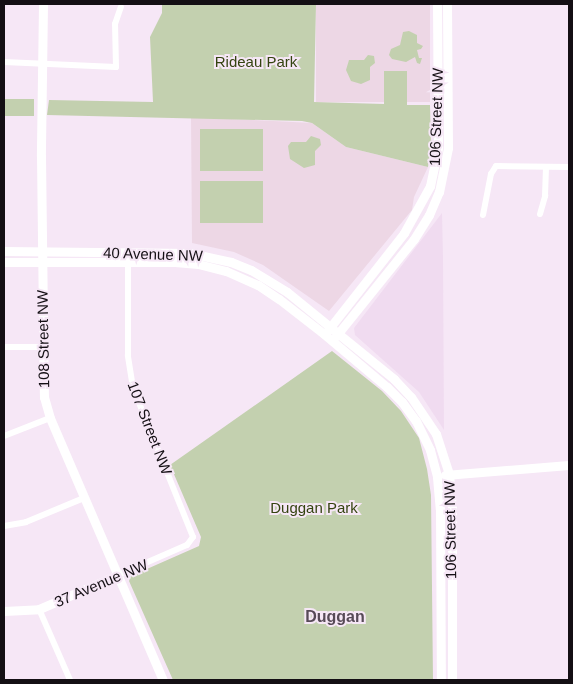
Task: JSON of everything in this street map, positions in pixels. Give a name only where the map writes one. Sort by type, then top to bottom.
[{"type":"street","name":"108 Street NW","points":[[43,4],[43,388],[50,418],[163,680]]},
{"type":"street","name":"106 Street NW","points":[[436,4],[438,147],[430,186],[404,233],[324,334],[402,402],[426,441],[437,477],[440,509],[441,680]]},
{"type":"street","name":"106 Street NW","points":[[333,340],[414,238],[429,215],[439,192],[448,148],[447,4]]},
{"type":"street","points":[[4,62],[116,67],[115,24],[121,7]]},
{"type":"street","points":[[483,215],[491,174],[496,166],[569,167]]},
{"type":"street","points":[[540,214],[545,196],[546,167]]},
{"type":"street","name":"40 Avenue NW","points":[[4,251],[190,253],[231,262],[267,279],[339,333]]},
{"type":"street","name":"107 Street NW","points":[[128,252],[128,356],[133,388],[192,530],[193,540]]},
{"type":"street","name":"40 Avenue NW","points":[[4,262],[187,263],[234,274],[258,285],[324,334]]},
{"type":"street","name":"106 Street NW","points":[[339,333],[394,379],[410,397],[436,434],[449,474],[452,509],[452,680]]},
{"type":"street","points":[[4,347],[43,347]]},
{"type":"street","points":[[4,436],[50,418]]},
{"type":"street","points":[[437,477],[449,474],[569,465]]},
{"type":"street","points":[[4,526],[26,522],[84,498]]},
{"type":"street","name":"37 Avenue NW","points":[[4,611],[39,609],[187,545],[193,540]]},
{"type":"street","points":[[39,609],[70,680]]},
{"type":"shaded area","points":[[316,4],[430,4],[430,102],[316,102]]},
{"type":"shaded area","points":[[191,117],[312,123],[346,147],[428,167],[414,197],[412,210],[329,311],[263,265],[234,252],[192,243]]},
{"type":"shaded area","points":[[442,213],[444,430],[419,392],[355,335],[354,328]]},
{"type":"green space","name":"Rideau Park","points":[[162,4],[316,4],[314,102],[384,104],[384,71],[407,71],[407,105],[430,105],[431,145],[428,167],[346,147],[312,123],[302,121],[47,115],[49,100],[153,102],[150,37],[162,13]]},
{"type":"green space","points":[[409,31],[417,35],[417,43],[423,46],[417,50],[419,58],[422,58],[420,64],[417,63],[415,57],[406,62],[392,59],[389,55],[391,49],[400,45],[403,32]]},
{"type":"green space","points":[[368,55],[374,56],[375,63],[370,67],[370,80],[361,84],[351,81],[346,70],[349,60],[364,60]]},
{"type":"green space","points":[[4,99],[34,99],[34,116],[4,116]]},
{"type":"green space","points":[[200,129],[263,129],[263,171],[200,171]]},
{"type":"green space","points":[[311,136],[320,139],[321,145],[315,151],[315,165],[304,168],[290,159],[288,146],[291,142],[306,142]]},
{"type":"green space","points":[[200,181],[263,181],[263,223],[200,223]]},
{"type":"green space","name":"Duggan Park","points":[[332,351],[382,391],[401,411],[419,438],[431,495],[433,680],[173,680],[129,581],[131,576],[199,546],[201,537],[170,465]]},
{"type":"district","name":"Duggan","points":[[335,617]]}]
